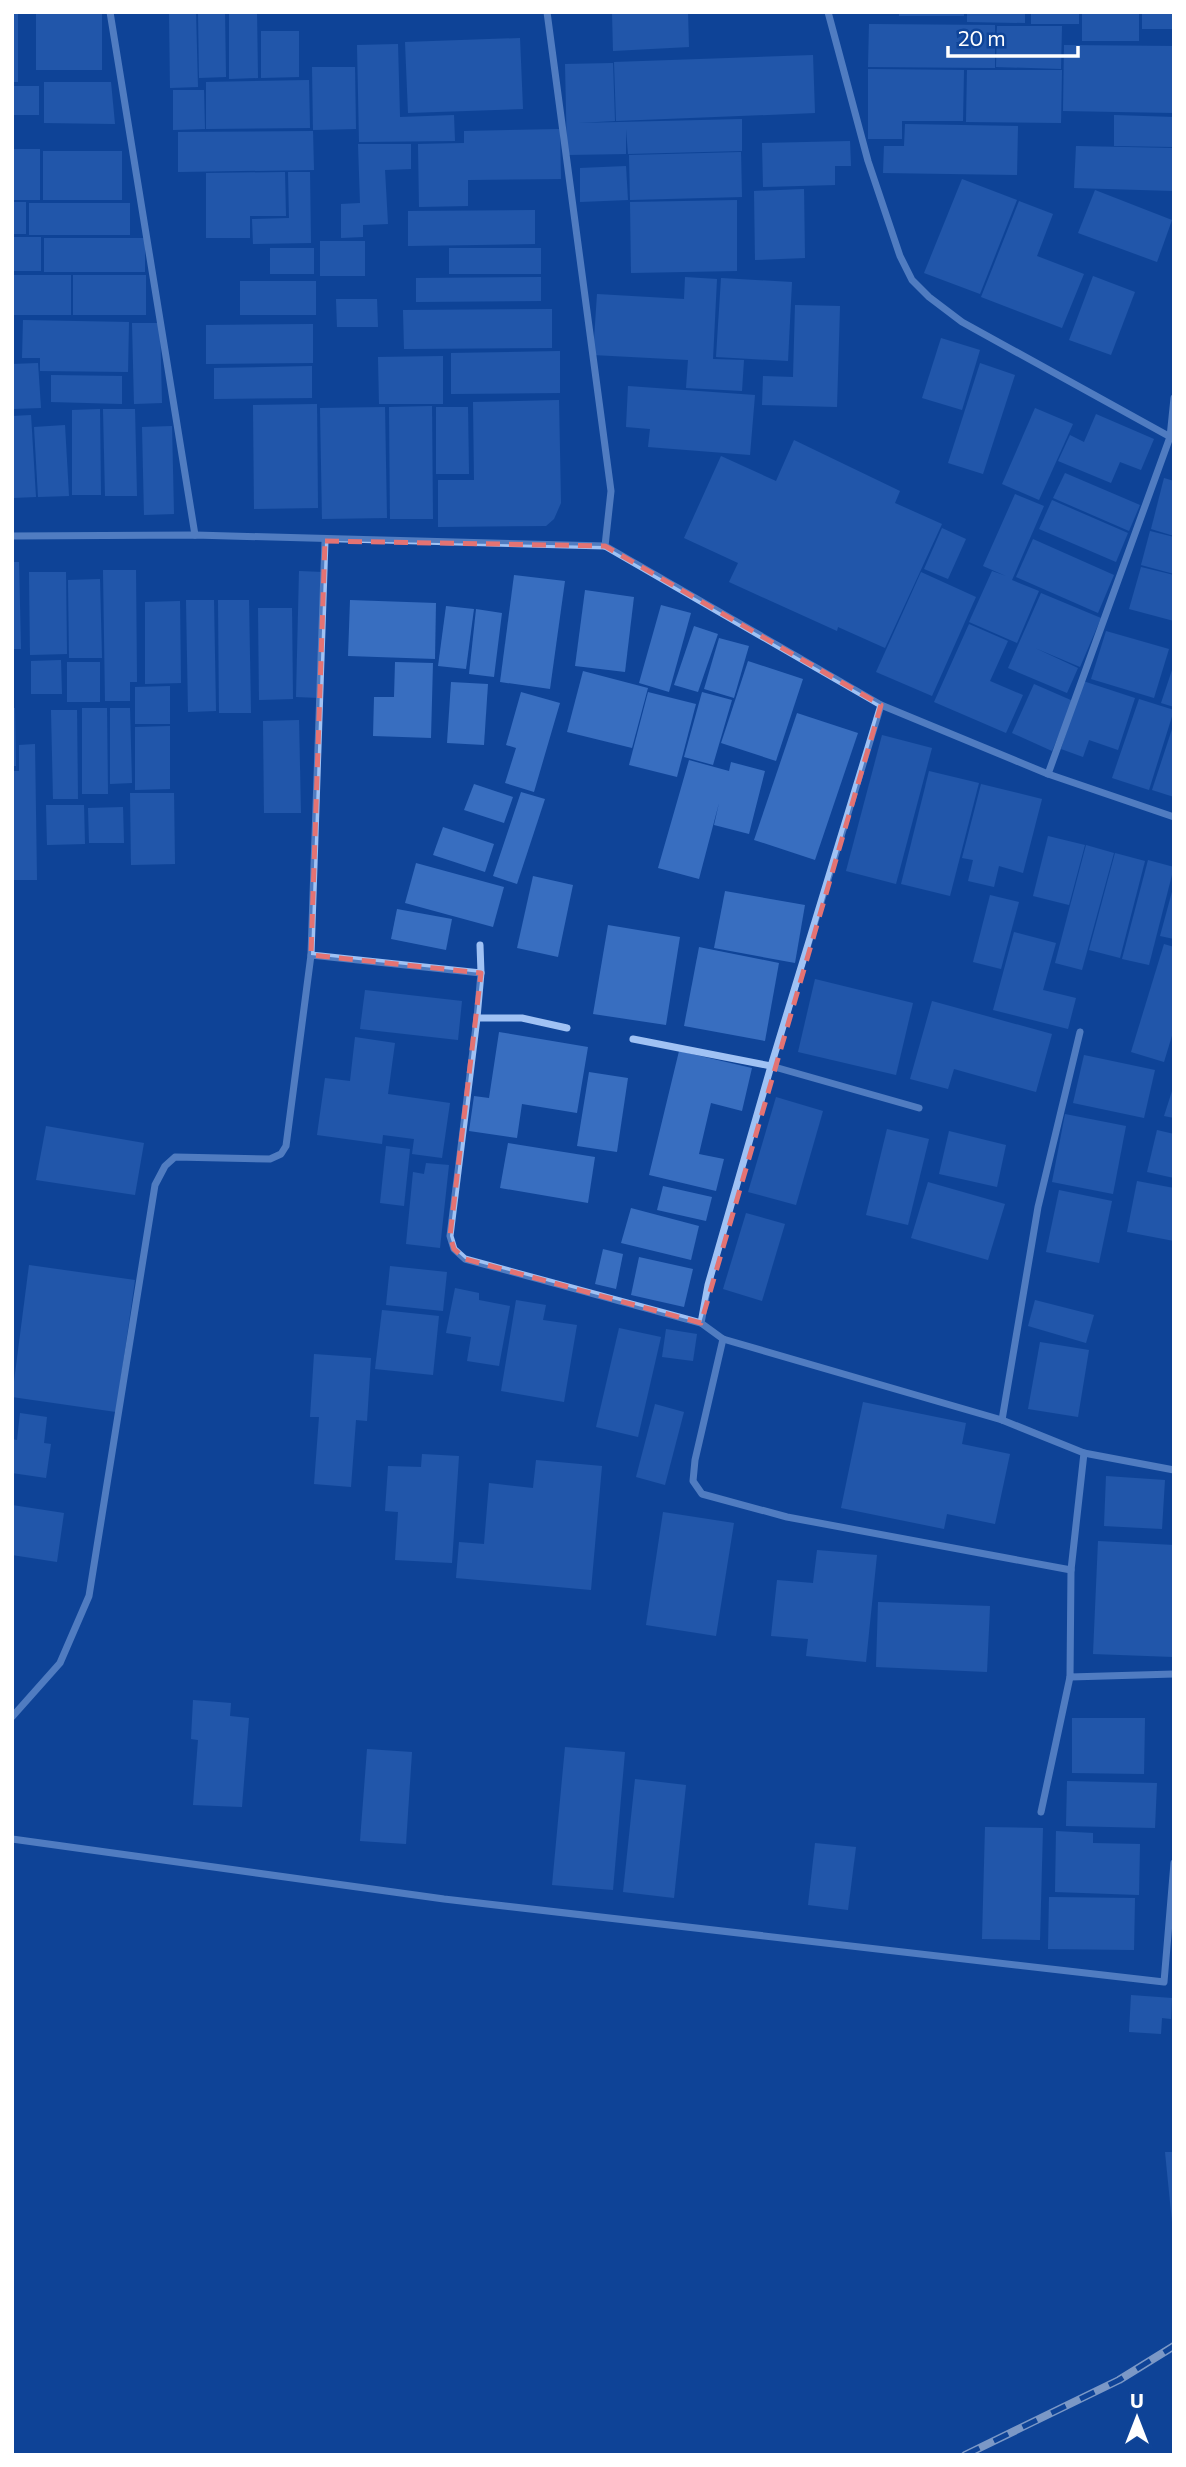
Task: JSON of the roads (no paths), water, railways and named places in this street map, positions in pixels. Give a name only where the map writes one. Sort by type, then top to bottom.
[{"type":"street","points":[[110,12],[195,535]]},
{"type":"street","points":[[547,12],[611,491],[606,546]]},
{"type":"street","points":[[828,12],[869,161],[900,256],[912,280],[962,322],[1172,438]]},
{"type":"street","points":[[1048,774],[1172,438],[1174,398]]},
{"type":"street","points":[[12,536],[195,535],[325,541],[606,546],[881,705],[1048,774],[1174,817]]},
{"type":"street","points":[[12,1717],[60,1663],[89,1595],[155,1185],[165,1166],[176,1157],[270,1159],[281,1154],[286,1146],[311,955],[325,541]]},
{"type":"street","points":[[701,1322],[708,1285],[771,1066],[881,705]]},
{"type":"street","points":[[480,945],[481,973],[477,1018],[450,1236],[454,1249],[465,1259],[701,1322],[723,1339],[1002,1420],[1084,1452],[1174,1470]]},
{"type":"street","points":[[311,955],[481,973]]},
{"type":"street","points":[[477,1018],[522,1018],[567,1028]]},
{"type":"street","points":[[1002,1420],[1038,1207],[1080,1032]]},
{"type":"street","points":[[633,1039],[771,1066],[919,1108]]},
{"type":"street","points":[[723,1339],[695,1461],[693,1481],[702,1493],[787,1517],[1071,1570]]},
{"type":"street","points":[[1041,1812],[1070,1677],[1071,1570],[1084,1452]]},
{"type":"street","points":[[1070,1677],[1174,1674]]},
{"type":"street","points":[[12,1839],[444,1899],[1174,1984]]},
{"type":"street","points":[[1164,1982],[1174,1863]]},
{"type":"railway","points":[[965,2455],[1119,2380],[1174,2346]]}]
